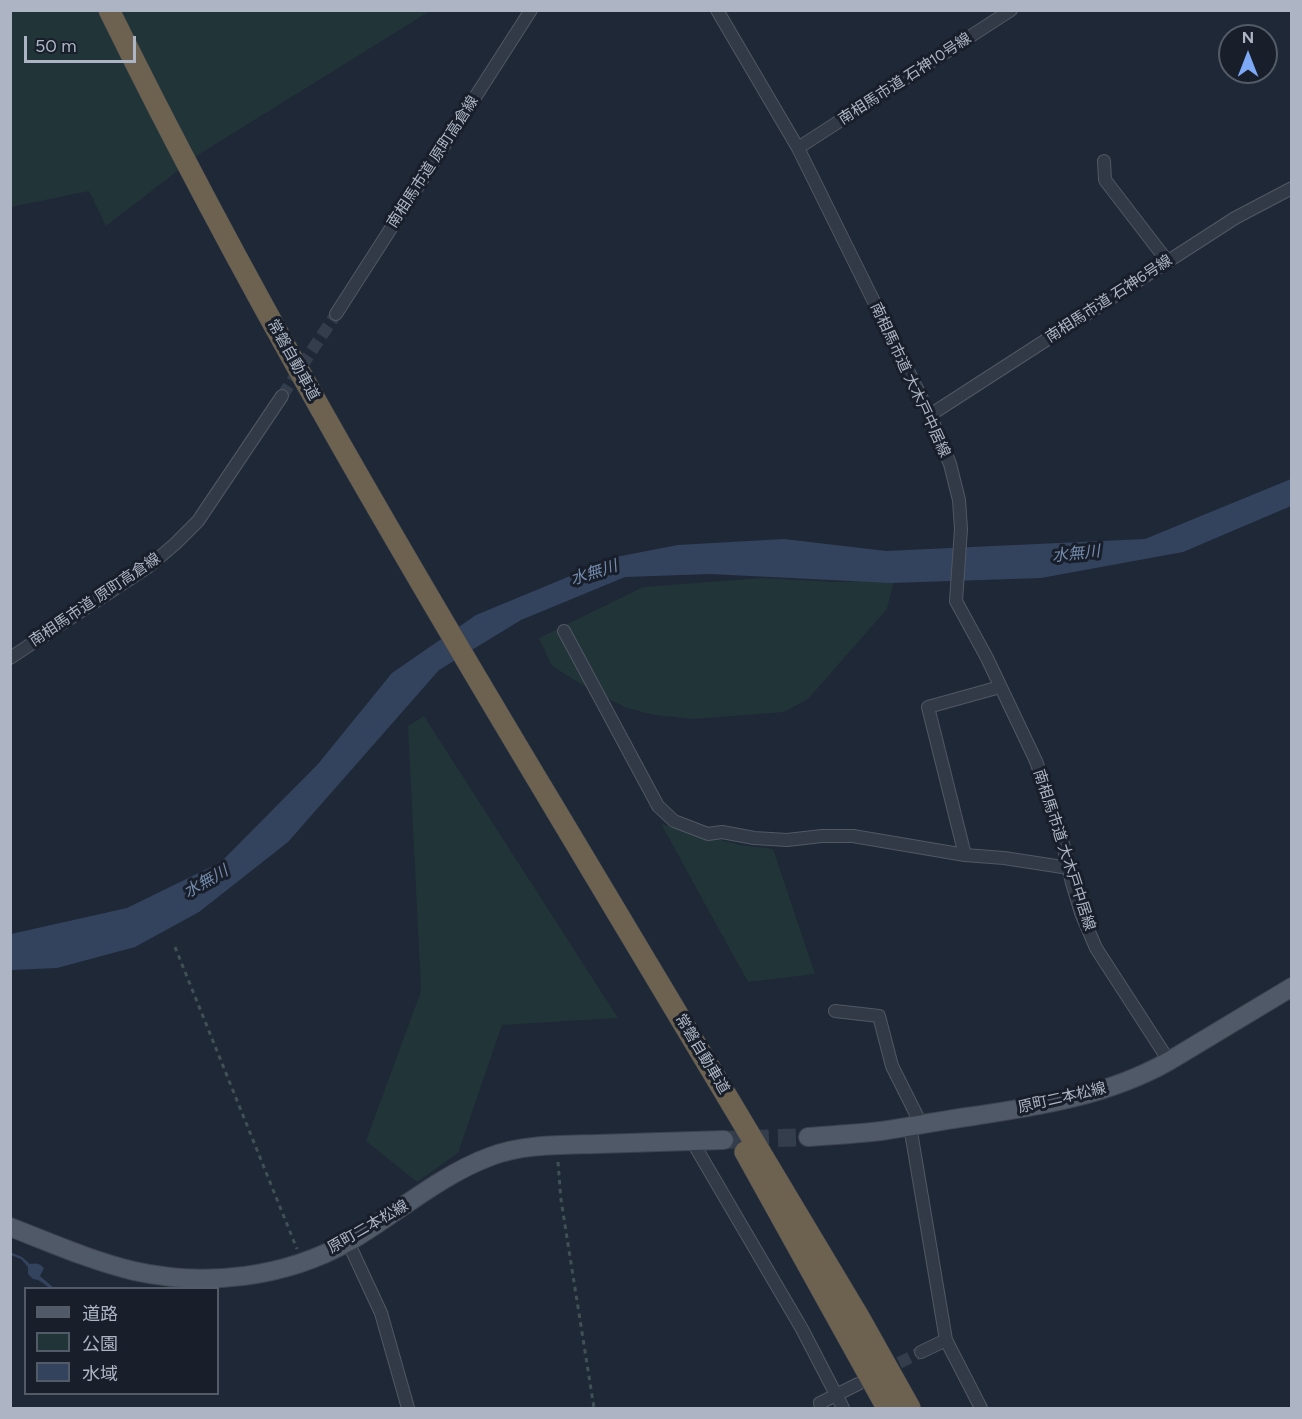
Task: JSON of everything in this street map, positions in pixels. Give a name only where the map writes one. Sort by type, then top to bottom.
[{"type":"highway","name":"常磐自動車道","points":[[110,10],[168,130],[317,404],[491,702],[859,1317],[910,1408]]},
{"type":"highway","name":"常磐自動車道","points":[[491,702],[887,1408]]},
{"type":"main road","name":"原町二本松線","points":[[807,1137],[879,1131],[916,1125],[1066,1099],[1125,1082],[1150,1072],[1292,987]]},
{"type":"main road","name":"原町二本松線","points":[[10,1227],[134,1271],[174,1278],[221,1279],[264,1272],[302,1262],[348,1242],[463,1169],[491,1156],[520,1149],[556,1145],[724,1140]]},
{"type":"street","name":"南相馬市道 原町高倉線","points":[[336,314],[531,10]]},
{"type":"street","name":"南相馬市道 大木戸中居線","points":[[717,10],[798,148],[930,415],[952,473],[959,500],[961,529],[956,601],[987,658],[1036,761],[1060,831],[1081,913],[1096,948],[1169,1061]]},
{"type":"street","name":"南相馬市道 石神10号線","points":[[798,148],[1011,10]]},
{"type":"street","points":[[1104,161],[1105,180],[1167,262]]},
{"type":"street","name":"南相馬市道 石神6号線","points":[[930,415],[1235,218],[1292,188]]},
{"type":"street","name":"南相馬市道 原町高倉線","points":[[10,658],[148,567],[175,544],[198,521],[282,396]]},
{"type":"street","points":[[564,631],[658,806],[674,821],[708,834],[722,832],[754,838],[787,840],[822,836],[853,836],[965,855],[1004,858],[1069,868]]},
{"type":"street","points":[[965,855],[928,707],[1000,687]]},
{"type":"street","points":[[835,1011],[879,1016],[892,1066],[916,1125],[946,1340],[981,1408]]},
{"type":"street","points":[[692,1141],[802,1329],[843,1408]]},
{"type":"street","points":[[348,1242],[381,1313],[408,1408]]},
{"type":"street","points":[[921,1352],[946,1340]]},
{"type":"street","points":[[821,1408],[820,1403],[858,1384]]},
{"type":"path","points":[[175,947],[302,1262]]},
{"type":"path","points":[[556,1145],[561,1200],[594,1408]]},
{"type":"green space","points":[[11,11],[430,11],[198,155],[106,226],[89,191],[11,207]]},
{"type":"green space","points":[[762,578],[836,582],[894,580],[887,609],[808,699],[784,712],[693,719],[654,715],[627,708],[592,691],[552,666],[539,638],[643,587]]},
{"type":"green space","points":[[424,716],[618,1018],[502,1025],[458,1153],[417,1182],[366,1141],[421,991],[408,726]]},
{"type":"green space","points":[[661,824],[740,845],[773,849],[815,974],[748,982]]},
{"type":"water","name":"水無川","points":[[1291,479],[1291,506],[1183,552],[1041,578],[891,583],[710,574],[625,577],[521,620],[439,670],[288,842],[199,912],[135,947],[57,968],[11,970],[11,934],[127,908],[221,862],[318,764],[392,673],[476,615],[616,557],[678,545],[784,539],[886,551],[1145,539]]},
{"type":"water","points":[[10,1252],[22,1257],[30,1264],[42,1266],[44,1268],[40,1276],[53,1287],[33,1279],[28,1274],[28,1267],[21,1259],[11,1255]]},
{"type":"tunnel","points":[[282,396],[336,314]]},
{"type":"tunnel","points":[[724,1140],[808,1137]]},
{"type":"tunnel","points":[[883,1371],[921,1352]]}]
